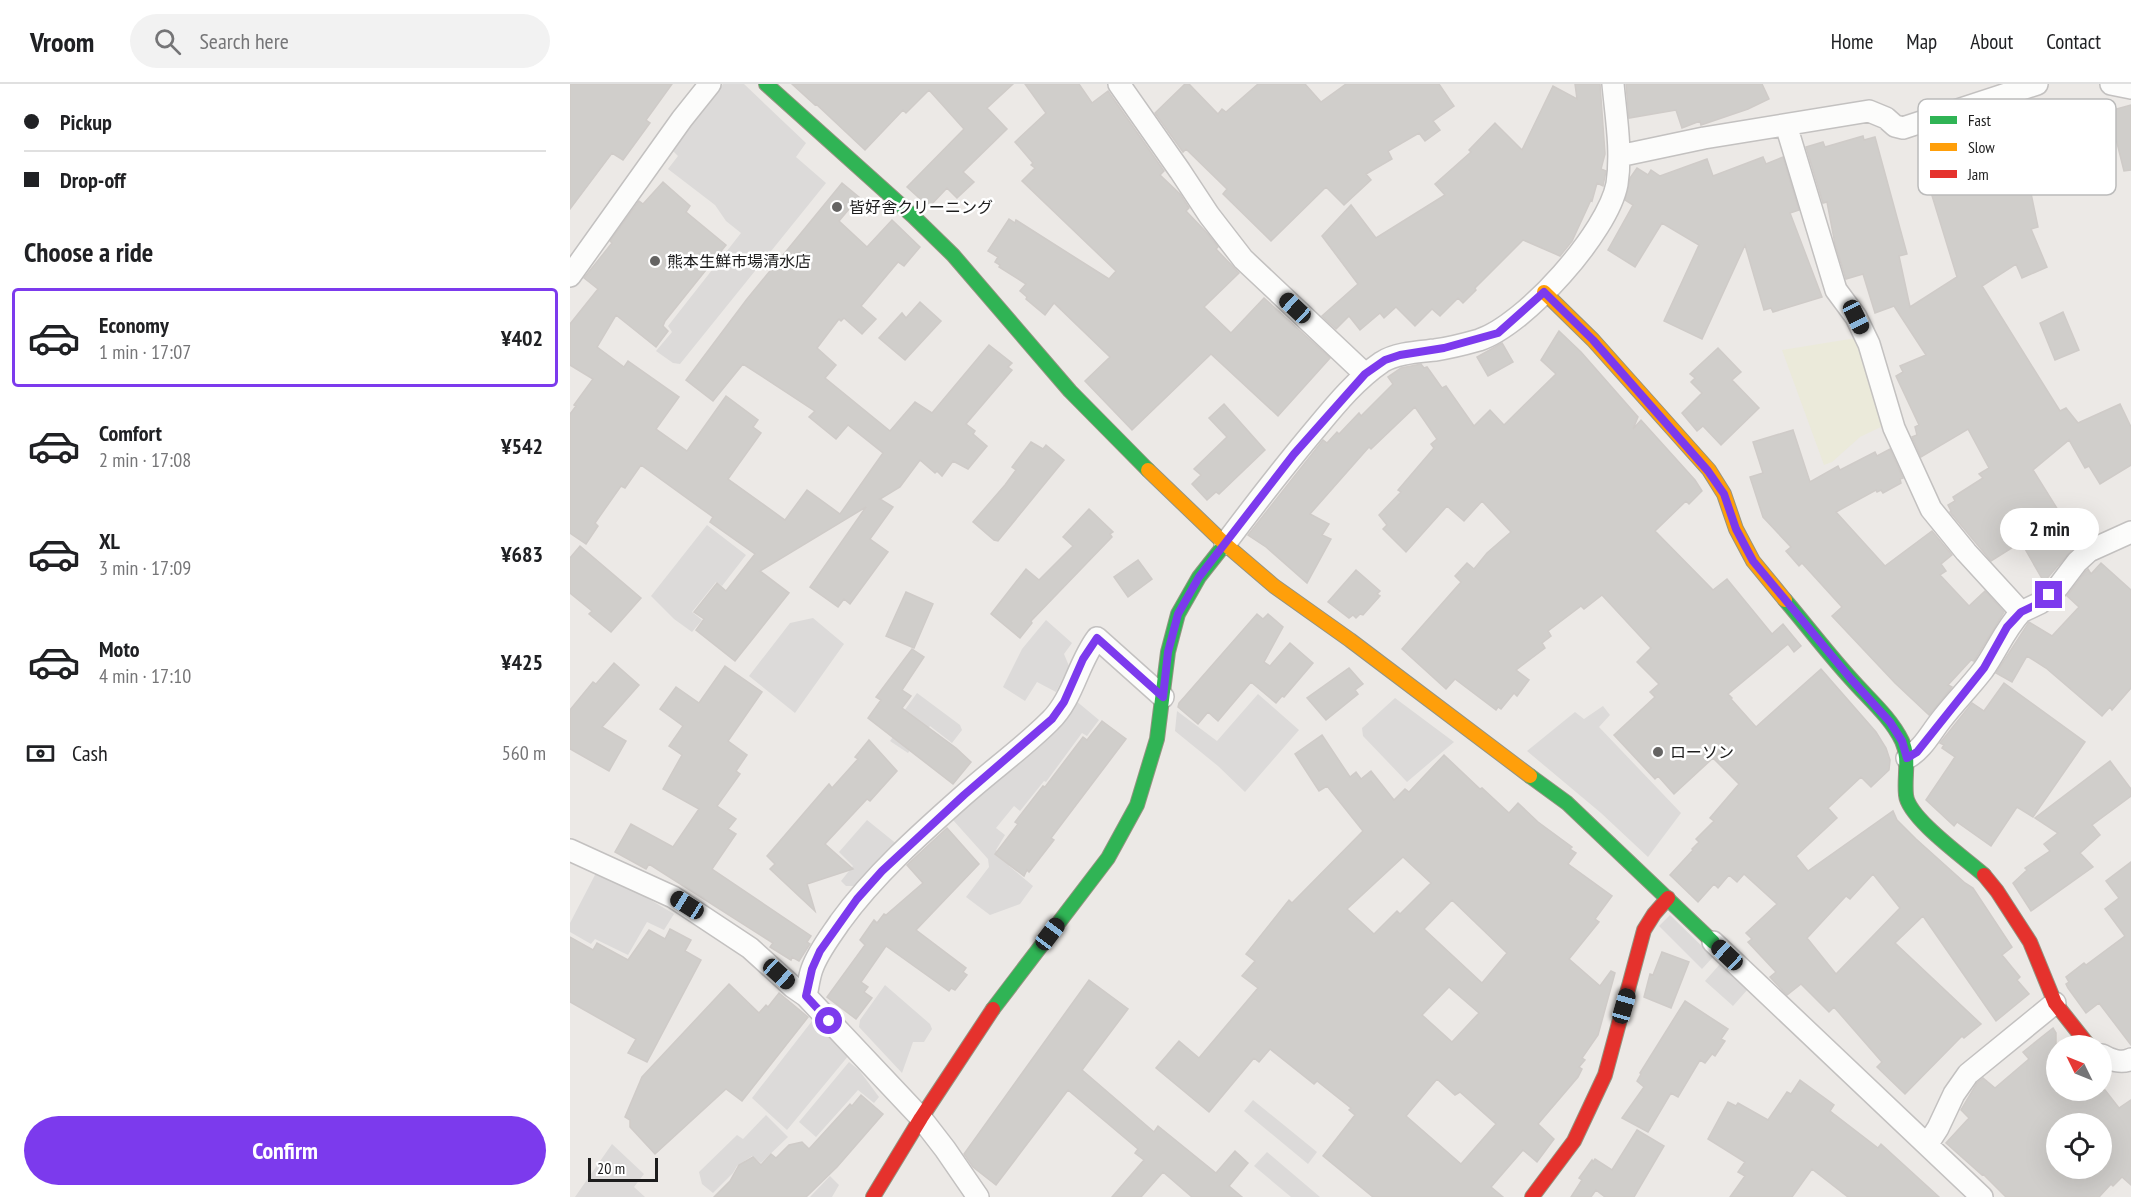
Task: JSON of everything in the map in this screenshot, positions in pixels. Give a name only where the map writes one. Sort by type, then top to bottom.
[{"type":"street","points":[[570,276],[710,84]]},
{"type":"street","points":[[766,84],[953,255],[1058,377],[1111,433],[1225,544],[1274,586],[1350,640],[1486,745],[1567,803],[1982,1197]]},
{"type":"street","points":[[1119,84],[1209,215],[1243,259],[1365,374]]},
{"type":"street","points":[[873,1197],[921,1118],[992,1010],[1108,858],[1137,805],[1157,739],[1168,652],[1178,614],[1199,577],[1294,454],[1365,374],[1385,360],[1400,355],[1444,348],[1498,333],[1544,292],[1584,249],[1607,210],[1617,186],[1619,156],[1613,84]]},
{"type":"street","points":[[1991,99],[2037,84]]},
{"type":"street","points":[[2111,84],[2131,88]]},
{"type":"street","points":[[1619,156],[1704,138],[1869,111],[1903,128],[1918,123]]},
{"type":"street","points":[[1786,125],[1836,290],[1856,317],[1869,344],[1894,428],[1931,508],[1966,552],[2021,612]]},
{"type":"street","points":[[1544,292],[1593,340],[1708,471],[1724,494],[1736,529],[1753,561],[1851,679],[1890,722],[1902,741],[1907,758],[1906,796],[1910,808],[1928,827],[1985,876],[1997,891],[2030,942],[2055,1003],[2080,1035]]},
{"type":"street","points":[[1907,758],[1917,752],[1984,668],[2007,627],[2021,612],[2040,603],[2058,587],[2088,550],[2131,532]]},
{"type":"street","points":[[806,996],[812,969],[820,951],[857,899],[882,871],[964,795],[1052,719],[1064,702],[1083,659],[1097,638],[1163,697]]},
{"type":"street","points":[[570,850],[673,897],[750,948],[806,996],[921,1118],[978,1197]]},
{"type":"street","points":[[1532,1197],[1574,1141],[1589,1112],[1605,1075],[1644,930],[1668,898]]},
{"type":"street","points":[[1926,1144],[1938,1128],[1954,1094],[1968,1074],[2055,1003]]},
{"type":"street","points":[[2112,1060],[2131,1059]]},
{"type":"shaded area","points":[[723,84],[744,84],[806,143],[796,157],[826,183],[680,364],[673,363],[656,351],[672,332],[668,326],[741,233],[726,221],[715,205],[668,169],[678,156],[672,150]]},
{"type":"shaded area","points":[[1856,338],[1885,425],[1860,437],[1832,462],[1824,465],[1782,350]]},
{"type":"shaded area","points":[[707,525],[746,555],[722,586],[716,582],[692,612],[702,620],[692,632],[674,619],[651,596]]},
{"type":"shaded area","points":[[813,618],[844,644],[795,713],[749,676],[790,623]]},
{"type":"shaded area","points":[[1046,620],[1072,643],[1064,654],[1069,666],[1056,692],[1037,682],[1025,701],[1003,687],[1022,649]]},
{"type":"shaded area","points":[[917,693],[960,725],[962,730],[952,743],[930,726],[908,753],[890,741],[904,723],[899,718]]},
{"type":"shaded area","points":[[1258,694],[1299,730],[1245,792],[1218,766],[1175,731],[1177,711],[1217,741]]},
{"type":"shaded area","points":[[1395,698],[1454,742],[1407,782],[1363,736],[1362,728]]},
{"type":"shaded area","points":[[1075,700],[1099,720],[1087,736],[1082,733],[1046,782],[1044,781],[1020,811],[1014,806],[996,828],[1005,835],[996,850],[1011,862],[1009,866],[1033,886],[1020,904],[990,915],[966,897],[989,867],[988,859],[953,820],[1051,732]]},
{"type":"shaded area","points":[[1603,706],[1610,715],[1599,727],[1681,813],[1648,857],[1601,813],[1527,751],[1575,712],[1584,719]]},
{"type":"shaded area","points":[[867,820],[898,845],[858,886],[846,886],[841,881],[853,866],[839,852]]},
{"type":"shaded area","points":[[596,873],[624,884],[674,914],[664,930],[647,922],[628,955],[595,939],[591,944],[570,932],[570,923]]},
{"type":"shaded area","points":[[1670,915],[1713,957],[1702,969],[1659,926]]},
{"type":"shaded area","points":[[1720,964],[1748,989],[1733,1006],[1705,981]]},
{"type":"shaded area","points":[[885,985],[930,1024],[932,1029],[924,1042],[913,1042],[902,1073],[859,1027],[860,1020]]},
{"type":"shaded area","points":[[812,1021],[849,1055],[787,1130],[752,1098]]},
{"type":"shaded area","points":[[849,1062],[859,1070],[879,1097],[874,1103],[858,1090],[816,1137],[799,1122]]},
{"type":"shaded area","points":[[1253,1100],[1317,1152],[1308,1164],[1244,1111]]},
{"type":"shaded area","points":[[766,1115],[788,1137],[761,1163],[752,1156],[737,1166],[713,1193],[702,1184],[699,1172],[737,1135],[743,1139]]},
{"type":"shaded area","points":[[612,1144],[644,1174],[634,1187],[645,1197],[575,1197]]},
{"type":"shaded area","points":[[1267,1152],[1320,1197],[1291,1197],[1254,1166]]},
{"type":"shaded area","points":[[830,1176],[839,1185],[832,1197],[810,1197]]},
{"type":"building","points":[[570,84],[672,84],[646,120],[650,123],[623,160],[612,153],[570,209]]},
{"type":"building","points":[[792,84],[1013,84],[987,108],[1007,129],[963,172],[974,182],[957,198],[947,188],[929,207],[907,187],[964,129],[929,90],[906,113],[903,110],[865,150]]},
{"type":"building","points":[[1025,84],[1079,84],[1092,103],[1108,91],[1164,171],[1160,175],[1180,194],[1189,208],[1186,211],[1207,233],[1218,247],[1216,249],[1239,273],[1204,307],[1231,333],[1264,298],[1330,358],[1278,416],[1211,354],[1132,430],[1085,381],[1110,357],[1054,303],[1045,315],[1026,299],[1027,297],[1020,291],[1026,284],[999,267],[1000,265],[995,262],[998,257],[988,251],[1009,219],[1015,223],[1016,220],[1109,279],[1116,271],[1022,181],[1035,168],[1015,142],[1046,113]]},
{"type":"building","points":[[1185,84],[1189,84],[1218,114],[1222,109],[1226,112],[1258,84],[1305,84],[1321,102],[1346,84],[1439,84],[1454,106],[1433,121],[1440,130],[1425,141],[1419,133],[1388,151],[1392,159],[1366,174],[1371,180],[1344,205],[1326,187],[1271,241],[1223,194],[1227,189],[1186,149],[1183,152],[1155,113]]},
{"type":"building","points":[[1575,84],[1600,84],[1605,154],[1601,169],[1606,171],[1603,186],[1597,183],[1592,201],[1572,241],[1560,256],[1523,240],[1463,303],[1458,298],[1440,316],[1432,309],[1415,326],[1396,307],[1384,318],[1380,313],[1360,330],[1349,316],[1336,329],[1322,316],[1358,284],[1322,236],[1351,205],[1376,238],[1445,195],[1435,184],[1471,152],[1469,150],[1495,123],[1522,150],[1553,86],[1577,99]]},
{"type":"building","points":[[1626,84],[1762,84],[1769,99],[1748,109],[1701,125],[1700,121],[1682,128],[1676,110],[1629,118]]},
{"type":"building","points":[[2131,105],[2131,170],[2124,171],[2116,139],[2116,109]]},
{"type":"building","points":[[1863,136],[1864,140],[1875,137],[1907,254],[1899,256],[1910,307],[1957,277],[1932,195],[2031,195],[2038,227],[2031,229],[2047,267],[2022,278],[2016,264],[1982,286],[2060,411],[2066,408],[2078,423],[2120,404],[2131,427],[2131,465],[2100,484],[2089,466],[2085,468],[2069,440],[2033,470],[2058,510],[2056,512],[2075,546],[2044,582],[2021,542],[1991,561],[1950,512],[1948,505],[1955,501],[1953,497],[1983,478],[1979,474],[1989,468],[1968,429],[1921,457],[1912,437],[1917,435],[1915,427],[1919,425],[1896,376],[1903,372],[1900,366],[1926,355],[1894,306],[1875,313],[1863,274],[1846,279],[1835,244],[1827,202],[1823,203],[1806,147],[1823,142],[1825,147]]},
{"type":"building","points":[[1763,157],[1766,164],[1783,157],[1799,210],[1790,213],[1822,297],[1773,312],[1771,308],[1764,310],[1745,245],[1702,339],[1664,321],[1699,245],[1662,223],[1635,267],[1608,250],[1633,205],[1625,200],[1630,178],[1637,168],[1648,175],[1651,170],[1660,176],[1707,159],[1713,176]]},
{"type":"building","points":[[663,182],[690,206],[686,212],[726,245],[665,321],[663,326],[668,331],[656,347],[616,315],[597,347],[624,367],[628,361],[679,397],[656,429],[687,451],[726,396],[758,420],[753,427],[761,433],[728,479],[785,520],[807,490],[840,514],[883,453],[848,425],[836,439],[809,417],[815,411],[743,364],[713,401],[686,380],[747,299],[842,183],[859,197],[839,221],[867,247],[892,220],[920,247],[904,266],[898,262],[861,306],[876,319],[862,334],[844,318],[841,321],[839,319],[817,348],[836,365],[825,378],[890,431],[915,402],[932,413],[989,345],[1012,363],[1008,367],[1012,370],[966,424],[975,431],[973,434],[987,446],[968,469],[953,461],[942,476],[920,460],[900,487],[880,499],[893,507],[870,539],[888,552],[850,604],[844,599],[838,607],[810,587],[866,507],[760,571],[789,593],[735,661],[696,630],[704,619],[694,612],[717,583],[726,591],[755,554],[710,522],[713,517],[641,465],[625,488],[621,486],[595,523],[598,526],[586,544],[570,533],[570,414],[593,379],[570,365],[570,324],[598,289],[584,278],[612,243],[610,241],[639,201],[643,204]]},
{"type":"building","points":[[920,302],[941,321],[905,360],[879,338],[902,313],[906,318]]},
{"type":"building","points":[[2063,312],[2079,350],[2055,360],[2040,323]]},
{"type":"building","points":[[1559,331],[1581,352],[1638,417],[1633,429],[1641,420],[1695,480],[1702,491],[1689,504],[1686,501],[1655,531],[1713,590],[1727,579],[1772,634],[1783,624],[1801,646],[1794,652],[1788,644],[1728,694],[1731,699],[1756,727],[1821,669],[1876,732],[1886,748],[1890,760],[1889,770],[1871,787],[1861,777],[1828,808],[1837,818],[1796,856],[1808,871],[1893,811],[1897,820],[1916,839],[1973,888],[2012,947],[2002,955],[2020,977],[2017,980],[2029,994],[1996,1021],[1923,916],[1895,943],[1981,1024],[1964,1038],[1962,1036],[1905,1094],[1877,1067],[1882,1062],[1834,1007],[1829,1012],[1801,984],[1787,995],[1770,977],[1776,972],[1748,942],[1752,939],[1746,933],[1777,904],[1744,874],[1737,882],[1729,875],[1718,888],[1714,884],[1698,902],[1670,875],[1693,850],[1699,842],[1696,839],[1714,821],[1710,818],[1739,784],[1713,758],[1674,794],[1658,776],[1655,779],[1614,735],[1655,697],[1650,692],[1659,684],[1637,662],[1651,648],[1602,595],[1584,609],[1581,606],[1548,631],[1551,636],[1542,643],[1545,648],[1516,670],[1529,680],[1517,696],[1514,693],[1501,709],[1498,707],[1496,710],[1455,679],[1446,689],[1402,649],[1461,582],[1455,576],[1467,563],[1474,569],[1487,553],[1511,532],[1482,501],[1464,521],[1447,506],[1406,552],[1383,529],[1387,525],[1379,515],[1401,492],[1398,490],[1434,448],[1431,444],[1437,439],[1415,407],[1371,449],[1369,447],[1310,514],[1329,524],[1322,535],[1331,539],[1307,583],[1266,547],[1248,535],[1323,440],[1327,443],[1359,413],[1361,416],[1393,384],[1388,377],[1401,368],[1421,364],[1424,368],[1427,367],[1442,388],[1446,386],[1474,426],[1490,410],[1504,425],[1556,374],[1541,360]],"holes":[[[1873,874],[1900,908],[1836,974],[1807,938],[1846,896],[1850,899]]]},
{"type":"building","points":[[1502,343],[1513,362],[1488,376],[1477,357]]},
{"type":"building","points":[[1718,348],[1741,372],[1732,380],[1759,408],[1721,445],[1703,426],[1697,431],[1682,413],[1702,393],[1691,382],[1695,378],[1690,374]]},
{"type":"building","points":[[1224,404],[1265,450],[1219,494],[1216,492],[1207,500],[1192,484],[1201,475],[1194,469],[1227,437],[1209,418]]},
{"type":"building","points":[[1793,430],[1810,482],[1838,466],[1840,470],[1875,452],[1877,456],[1890,449],[1903,478],[1900,479],[1901,483],[1883,493],[1881,490],[1877,492],[1876,490],[1836,512],[1885,566],[1932,531],[1952,555],[1941,564],[1946,571],[1940,575],[1969,606],[1985,591],[2004,612],[1974,661],[1971,660],[1948,685],[1952,687],[1929,715],[1895,683],[1832,616],[1842,607],[1802,563],[1799,566],[1786,551],[1791,547],[1763,517],[1750,477],[1763,473],[1753,442]]},
{"type":"building","points":[[1031,442],[1043,449],[1046,445],[1064,460],[998,541],[994,540],[973,522],[1016,470],[1012,467]]},
{"type":"building","points":[[1089,509],[1113,532],[1110,534],[1112,537],[1031,621],[1032,623],[1020,638],[991,614],[1026,569],[1039,580],[1073,546],[1063,537]]},
{"type":"building","points":[[580,546],[641,598],[611,632],[589,614],[592,611],[570,593],[570,558]]},
{"type":"building","points":[[1138,560],[1152,579],[1128,597],[1114,577]]},
{"type":"building","points":[[2101,563],[2131,590],[2131,688],[2112,710],[2110,707],[2102,716],[2046,668],[2027,656],[2012,682],[1996,673],[2029,622],[2052,636],[2079,607],[2067,596],[2088,569],[2091,574]]},
{"type":"building","points":[[1356,570],[1380,591],[1377,594],[1380,596],[1363,615],[1360,614],[1356,618],[1353,615],[1349,618],[1328,602]]},
{"type":"building","points":[[906,592],[933,604],[914,648],[886,636]]},
{"type":"building","points":[[1257,614],[1263,619],[1268,614],[1283,627],[1264,662],[1270,666],[1290,643],[1313,663],[1276,703],[1251,682],[1218,721],[1208,712],[1198,724],[1178,707],[1179,703]]},
{"type":"building","points":[[912,649],[924,657],[902,690],[911,696],[902,708],[971,762],[953,784],[868,718],[881,700],[876,697]]},
{"type":"building","points":[[614,663],[639,685],[602,727],[626,741],[609,771],[570,749],[570,710],[593,682],[596,684]]},
{"type":"building","points":[[725,666],[762,692],[728,741],[747,755],[736,771],[740,774],[717,806],[736,819],[728,829],[736,834],[712,869],[811,936],[807,942],[810,944],[799,961],[792,957],[791,960],[770,947],[773,943],[649,864],[646,869],[615,852],[631,824],[673,847],[699,809],[663,789],[682,755],[669,746],[683,726],[660,709],[676,687],[699,703]]},
{"type":"building","points":[[1349,668],[1363,684],[1355,690],[1358,694],[1326,720],[1307,698]]},
{"type":"building","points":[[2004,683],[2085,742],[2033,817],[2017,807],[1991,846],[1957,822],[1954,826],[1926,800],[1955,757],[1942,748],[1944,745],[1940,743],[1972,703],[1984,711]]},
{"type":"building","points":[[1102,721],[1126,739],[1051,838],[1054,840],[1024,876],[995,854],[1018,824],[1015,822],[1043,786],[1045,787],[1083,737],[1087,740]]},
{"type":"building","points":[[1322,735],[1350,777],[1356,772],[1361,779],[1371,771],[1394,800],[1405,789],[1409,792],[1444,755],[1509,813],[1518,803],[1538,822],[1572,847],[1570,849],[1576,853],[1568,864],[1612,896],[1595,919],[1599,922],[1569,959],[1600,986],[1611,971],[1615,973],[1598,1035],[1582,1058],[1585,1060],[1579,1067],[1582,1069],[1578,1077],[1538,1124],[1554,1139],[1537,1162],[1523,1150],[1491,1187],[1503,1197],[1373,1197],[1323,1156],[1355,1115],[1349,1110],[1351,1108],[1317,1081],[1314,1084],[1270,1049],[1259,1062],[1254,1058],[1209,1112],[1156,1068],[1179,1041],[1199,1058],[1258,988],[1242,976],[1255,961],[1246,954],[1289,900],[1292,903],[1363,831],[1327,786],[1319,791],[1295,754]],"holes":[[[1403,857],[1431,883],[1400,914],[1397,911],[1374,934],[1347,909]],[[1452,900],[1507,953],[1482,983],[1424,929]],[[1449,987],[1479,1013],[1452,1042],[1422,1015]],[[1437,1079],[1455,1095],[1460,1092],[1496,1124],[1461,1164],[1406,1116]]]},
{"type":"building","points":[[869,740],[897,771],[870,801],[867,799],[825,844],[853,869],[807,884],[815,911],[770,869],[775,864],[767,856],[829,784],[832,788],[858,759],[855,757]]},
{"type":"building","points":[[2110,761],[2131,789],[2131,796],[2092,825],[2100,835],[2080,853],[2093,867],[2031,911],[2013,883],[2027,870],[2025,868],[2050,851],[2044,844],[2058,833],[2035,818]]},
{"type":"building","points":[[947,828],[979,864],[916,930],[966,968],[963,972],[967,975],[955,990],[951,988],[949,991],[886,946],[861,982],[868,987],[864,992],[872,998],[856,1019],[827,997],[865,945],[860,940],[874,920],[877,923],[884,914],[886,915],[923,883],[907,865]]},
{"type":"building","points":[[2131,862],[2131,1045],[2099,1003],[2086,1013],[2068,988],[2066,984],[2069,982],[2066,977],[2125,936],[2105,909],[2119,898],[2106,881]]},
{"type":"building","points":[[670,929],[691,940],[685,951],[701,960],[647,1062],[628,1053],[636,1039],[570,1002],[570,937],[593,950],[597,943],[628,960],[649,930],[665,939]]},
{"type":"building","points":[[1662,952],[1689,962],[1671,1008],[1644,997],[1650,974],[1653,975]]},
{"type":"building","points":[[1089,980],[1128,1009],[1082,1070],[1154,1132],[1158,1126],[1216,1173],[1235,1151],[1248,1163],[1229,1186],[1242,1197],[1192,1197],[1163,1172],[1141,1197],[1112,1197],[1144,1160],[1135,1153],[1138,1149],[1068,1090],[996,1185],[973,1167],[964,1154]]},
{"type":"building","points":[[729,984],[759,1013],[766,1005],[768,1007],[779,993],[808,1017],[742,1101],[726,1089],[655,1154],[630,1127],[630,1120],[625,1117],[642,1077]]},
{"type":"building","points":[[1685,1001],[1728,1029],[1721,1039],[1725,1041],[1715,1056],[1712,1054],[1705,1063],[1700,1060],[1678,1097],[1671,1093],[1648,1132],[1622,1118],[1644,1087],[1637,1081],[1640,1073]]},
{"type":"building","points":[[2053,1028],[2056,1035],[2046,1035],[2046,1101],[2112,1101],[2112,1099],[2119,1108],[2131,1100],[2131,1185],[2122,1177],[2113,1186],[2111,1184],[2099,1197],[2006,1197],[1946,1143],[1969,1118],[1961,1110],[1977,1083],[1983,1078],[1995,1088],[2029,1059],[2023,1052]]},
{"type":"building","points":[[1800,1080],[1834,1105],[1830,1111],[1878,1148],[1881,1144],[1939,1197],[1848,1197],[1812,1169],[1792,1197],[1730,1197],[1745,1176],[1738,1172],[1745,1162],[1708,1139],[1728,1102],[1736,1106],[1738,1103],[1768,1120],[1787,1092],[1791,1094]]},
{"type":"building","points":[[861,1095],[883,1114],[837,1167],[806,1197],[714,1197],[730,1181],[739,1165],[753,1157],[761,1165],[771,1154],[776,1158],[789,1145],[802,1142],[809,1149]]},
{"type":"building","points":[[1637,1130],[1664,1146],[1634,1197],[1605,1197],[1596,1190],[1591,1197],[1571,1197],[1582,1180],[1579,1178],[1592,1160],[1593,1162],[1595,1159],[1612,1170]]},
{"type":"traffic: fast","points":[[766,84],[953,255],[1070,391],[1148,470]]},
{"type":"traffic: fast","points":[[993,1009],[1108,858],[1137,805],[1157,739],[1168,652],[1178,614],[1199,577],[1225,544]]},
{"type":"traffic: fast","points":[[1785,600],[1835,661],[1886,717],[1902,741],[1906,754],[1906,795],[1916,815],[1939,838],[1984,875]]},
{"type":"traffic: fast","points":[[1530,776],[1567,803],[1713,942]]},
{"type":"traffic: slow","points":[[1544,292],[1593,340],[1709,470],[1724,494],[1736,529],[1753,561],[1785,600]]},
{"type":"traffic: slow","points":[[1148,470],[1225,544],[1274,586],[1350,640],[1530,776]]},
{"type":"traffic: jam","points":[[1984,875],[2030,942],[2055,1003],[2080,1035]]},
{"type":"traffic: jam","points":[[1532,1197],[1574,1141],[1605,1075],[1644,930],[1668,898]]},
{"type":"traffic: jam","points":[[873,1197],[921,1118],[993,1009]]},
{"type":"place","name":"皆好舎クリーニング","points":[[837,207]]},
{"type":"place","name":"熊本生鮮市場清水店","points":[[655,261]]},
{"type":"place","name":"ローソン","points":[[1658,752]]},
{"type":"route","points":[[829,1021],[806,996],[812,969],[829,938],[857,899],[882,871],[964,795],[1052,719],[1064,702],[1083,659],[1097,638],[1163,697],[1168,652],[1178,614],[1199,577],[1294,454],[1365,374],[1385,360],[1400,355],[1444,348],[1498,333],[1544,292],[1593,340],[1708,471],[1724,494],[1736,529],[1753,561],[1851,679],[1890,722],[1902,741],[1907,758],[1917,752],[1984,668],[2007,627],[2021,612],[2040,603],[2049,595]]}]
